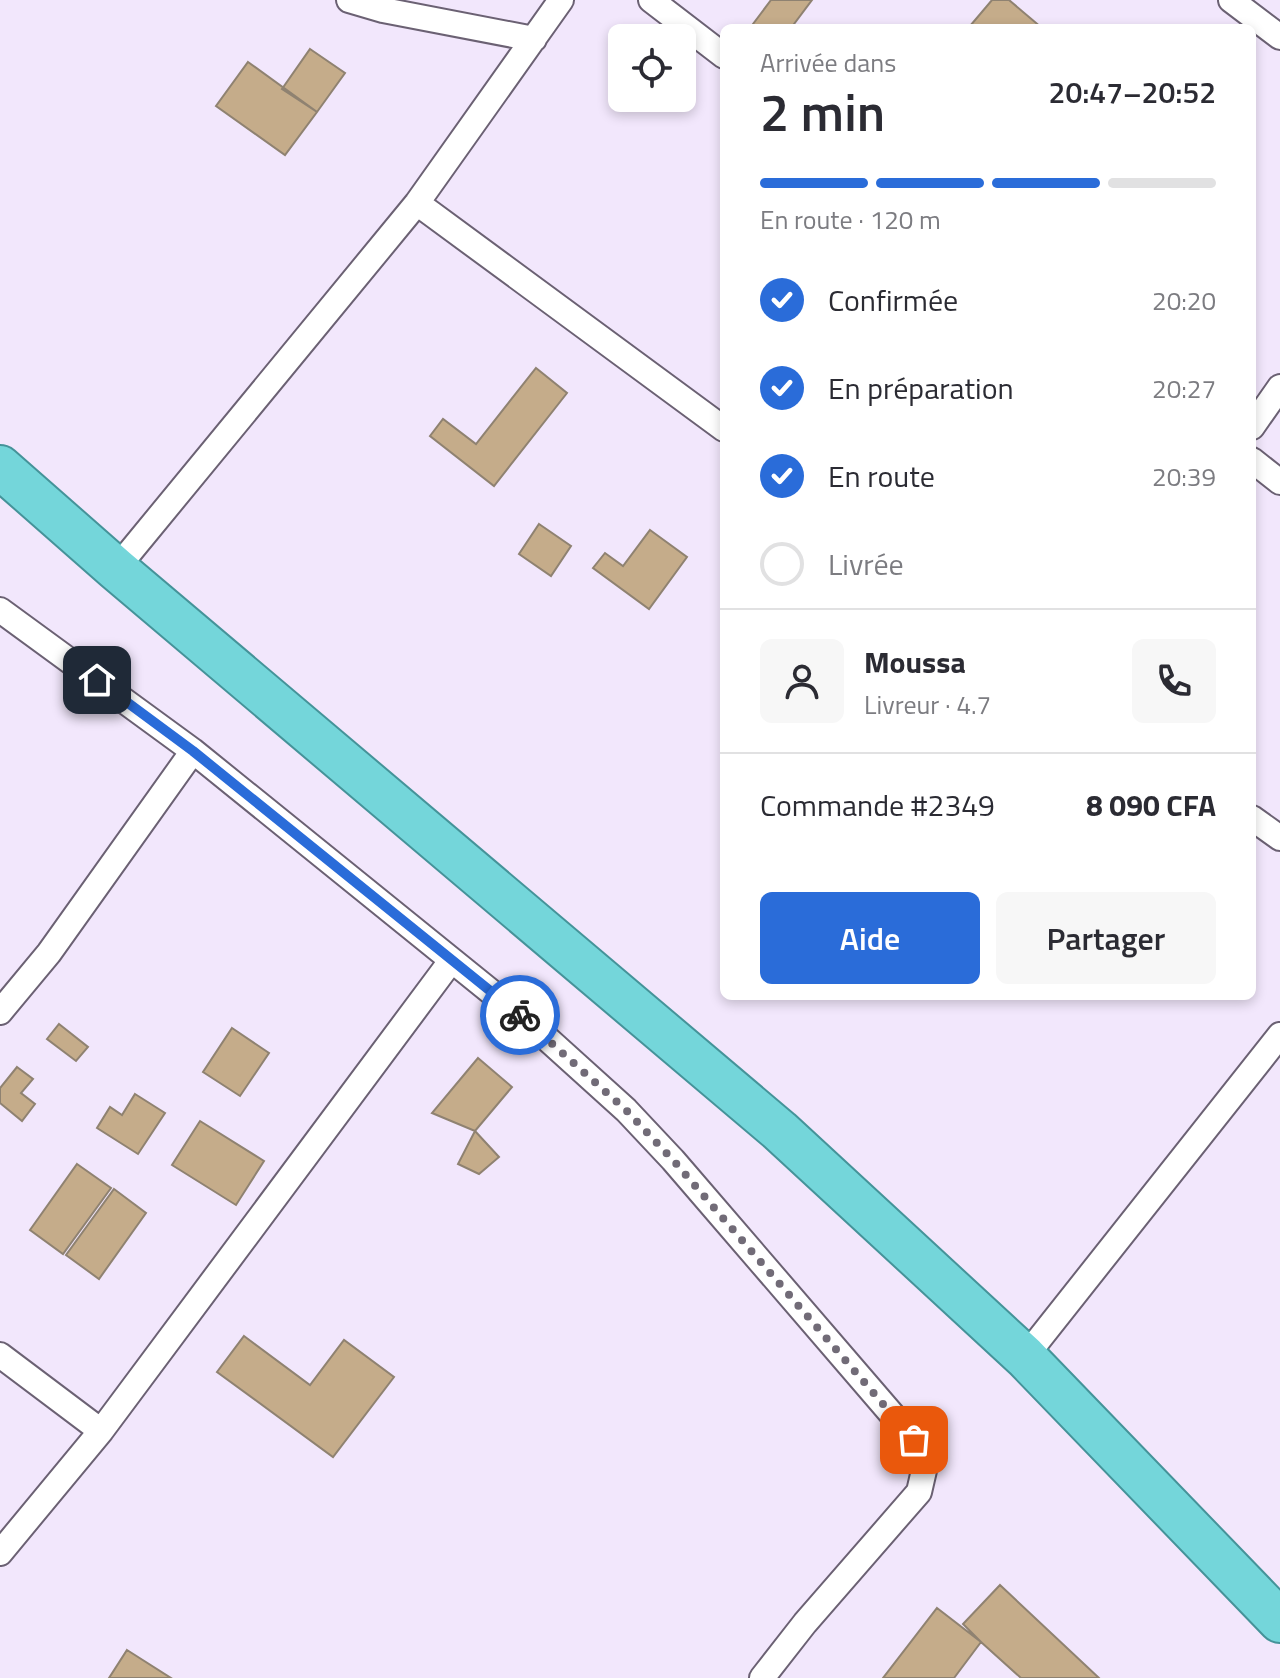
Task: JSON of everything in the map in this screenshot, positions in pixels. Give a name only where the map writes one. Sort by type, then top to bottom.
[{"type":"highway","points":[[0,467],[116,569],[780,1131],[1025,1357],[1280,1621]]},
{"type":"street","points":[[349,0],[383,10],[534,39]]},
{"type":"street","points":[[116,569],[417,203],[561,0]]},
{"type":"street","points":[[651,0],[720,53]]},
{"type":"street","points":[[1231,0],[1280,37]]},
{"type":"street","points":[[417,203],[720,426]]},
{"type":"street","points":[[1256,421],[1280,387]]},
{"type":"street","points":[[1256,463],[1280,482]]},
{"type":"street","points":[[0,610],[193,751],[532,1025],[626,1110],[673,1160],[914,1440],[925,1466],[919,1492],[805,1623],[762,1678]]},
{"type":"street","points":[[0,1012],[49,953],[193,751]]},
{"type":"street","points":[[1256,821],[1280,838]]},
{"type":"street","points":[[0,1553],[101,1431],[451,961]]},
{"type":"street","points":[[1025,1357],[1280,1035]]},
{"type":"street","points":[[0,1355],[101,1431]]},
{"type":"building","points":[[771,0],[812,0],[794,24],[753,24]]},
{"type":"building","points":[[992,0],[1009,0],[1037,24],[972,24]]},
{"type":"building","points":[[310,49],[345,73],[317,112],[282,89]]},
{"type":"building","points":[[248,62],[317,112],[285,155],[216,106]]},
{"type":"building","points":[[536,368],[567,393],[494,486],[430,436],[443,419],[476,444]]},
{"type":"building","points":[[539,524],[571,546],[551,576],[519,554]]},
{"type":"building","points":[[650,530],[687,557],[649,609],[593,568],[605,553],[623,566]]},
{"type":"building","points":[[59,1024],[88,1047],[76,1061],[47,1039]]},
{"type":"building","points":[[232,1028],[269,1053],[240,1096],[203,1072]]},
{"type":"building","points":[[478,1058],[512,1087],[475,1131],[432,1113]]},
{"type":"building","points":[[17,1067],[33,1079],[21,1093],[35,1104],[22,1121],[0,1103],[0,1088]]},
{"type":"building","points":[[135,1094],[165,1113],[138,1154],[97,1128],[110,1107],[122,1115]]},
{"type":"building","points":[[200,1121],[264,1161],[236,1205],[172,1165]]},
{"type":"building","points":[[475,1131],[499,1157],[479,1174],[458,1164]]},
{"type":"building","points":[[77,1164],[111,1188],[63,1254],[30,1230]]},
{"type":"building","points":[[114,1189],[146,1213],[99,1279],[66,1255]]},
{"type":"building","points":[[244,1336],[310,1385],[344,1340],[394,1377],[333,1457],[217,1372]]},
{"type":"building","points":[[1000,1585],[1099,1678],[1021,1678],[981,1642],[963,1624]]},
{"type":"building","points":[[937,1608],[981,1642],[954,1678],[883,1678]]},
{"type":"building","points":[[127,1650],[171,1678],[109,1678]]},
{"type":"way so far","points":[[520,1015],[626,1110],[673,1160],[914,1440]]},
{"type":"route","points":[[97,680],[193,751],[520,1015]]}]
